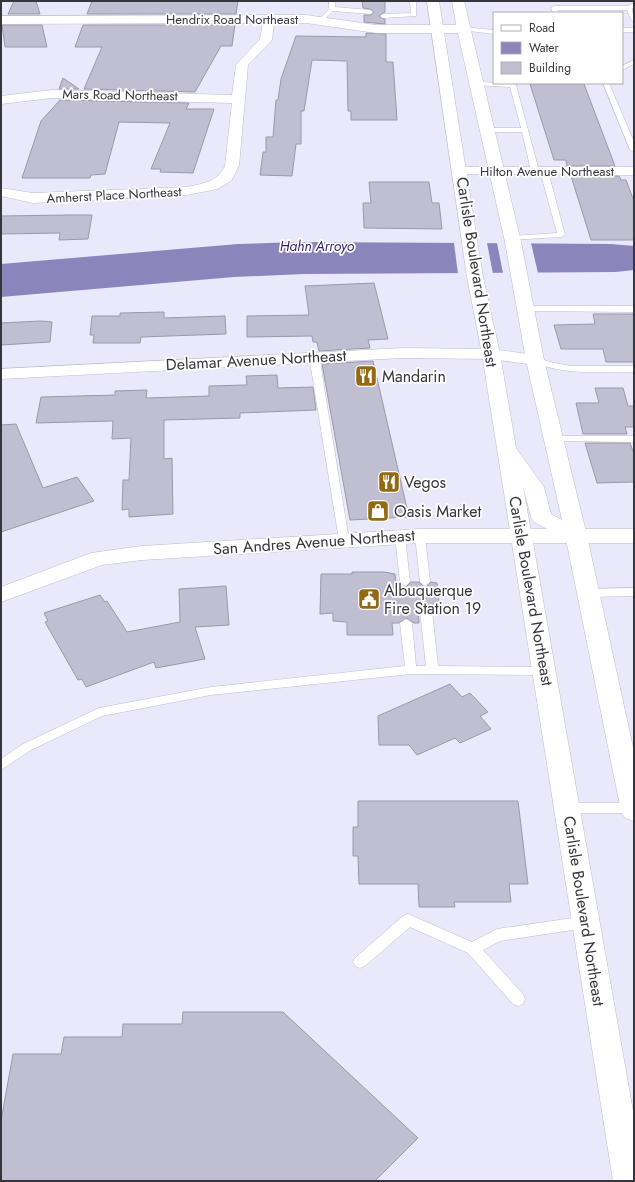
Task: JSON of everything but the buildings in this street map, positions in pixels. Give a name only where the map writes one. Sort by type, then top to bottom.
[{"type":"main road","name":"Carlisle Boulevard Northeast","points":[[433,1],[436,29],[460,171],[475,274],[522,537],[629,1181]]},
{"type":"main road","points":[[458,1],[463,29],[477,79],[486,130],[512,240],[535,360],[576,536],[634,809]]},
{"type":"main road","points":[[239,99],[242,65],[266,40],[269,19]]},
{"type":"main road","name":"Hendrix Road Northeast","points":[[1,20],[321,20],[356,27],[463,29]]},
{"type":"main road","name":"Mars Road Northeast","points":[[1,100],[52,94],[239,99]]},
{"type":"main road","name":"Amherst Place Northeast","points":[[1,192],[33,198],[187,192],[212,186],[226,178],[232,166],[239,99]]},
{"type":"main road","name":"Hilton Avenue Northeast","points":[[460,171],[634,171]]},
{"type":"main road","name":"Delamar Avenue Northeast","points":[[1,374],[403,353],[490,354],[535,360]]},
{"type":"main road","points":[[506,448],[534,487],[541,517],[576,536]]},
{"type":"main road","name":"San Andres Avenue Northeast","points":[[1,596],[99,558],[142,553],[410,536],[634,536]]},
{"type":"lane","points":[[321,20],[332,9],[332,1]]},
{"type":"lane","points":[[397,28],[387,15],[414,14],[413,1]]},
{"type":"lane","points":[[581,1],[584,8]]},
{"type":"lane","points":[[556,12],[554,8],[631,6],[634,20]]},
{"type":"lane","points":[[332,9],[344,10],[355,8],[370,13],[350,17],[344,10]]},
{"type":"lane","points":[[463,29],[493,27]]},
{"type":"lane","points":[[463,29],[493,32]]},
{"type":"lane","points":[[623,30],[634,30]]},
{"type":"lane","points":[[623,68],[634,62]]},
{"type":"lane","points":[[477,79],[493,82]]},
{"type":"lane","points":[[508,84],[514,85],[525,130],[561,236],[512,240]]},
{"type":"lane","points":[[606,84],[634,150]]},
{"type":"lane","points":[[486,130],[525,130]]},
{"type":"lane","points":[[525,308],[634,308]]},
{"type":"lane","points":[[316,357],[316,368],[344,540]]},
{"type":"lane","points":[[535,360],[548,366],[561,368],[634,369]]},
{"type":"lane","points":[[553,439],[634,439]]},
{"type":"lane","points":[[405,582],[410,536]]},
{"type":"lane","points":[[410,536],[425,582]]},
{"type":"lane","points":[[588,593],[634,592]]},
{"type":"lane","points":[[426,611],[432,669]]},
{"type":"lane","points":[[406,623],[411,670]]},
{"type":"lane","points":[[1,765],[27,747],[99,712],[211,691],[411,670],[544,671]]},
{"type":"lane","points":[[567,808],[634,809]]},
{"type":"lane","points":[[360,962],[408,920],[473,949],[518,999]]},
{"type":"lane","points":[[473,949],[497,935],[586,922]]},
{"type":"water","name":"Hahn Arroyo","points":[[298,242],[611,244],[634,246],[634,270],[616,272],[304,274],[234,277],[1,297],[1,264],[238,244]]},
{"type":"pier","points":[[454,243],[487,243],[493,274],[458,274]]},
{"type":"pier","points":[[497,243],[531,243],[538,273],[503,273]]},
{"type":"place","name":"Mandarin","points":[[366,376]]},
{"type":"place","name":"Vegos","points":[[389,482]]},
{"type":"place","name":"Oasis Market","points":[[378,511]]},
{"type":"place","name":"Albuquerque Fire Station 19","points":[[369,599]]}]
